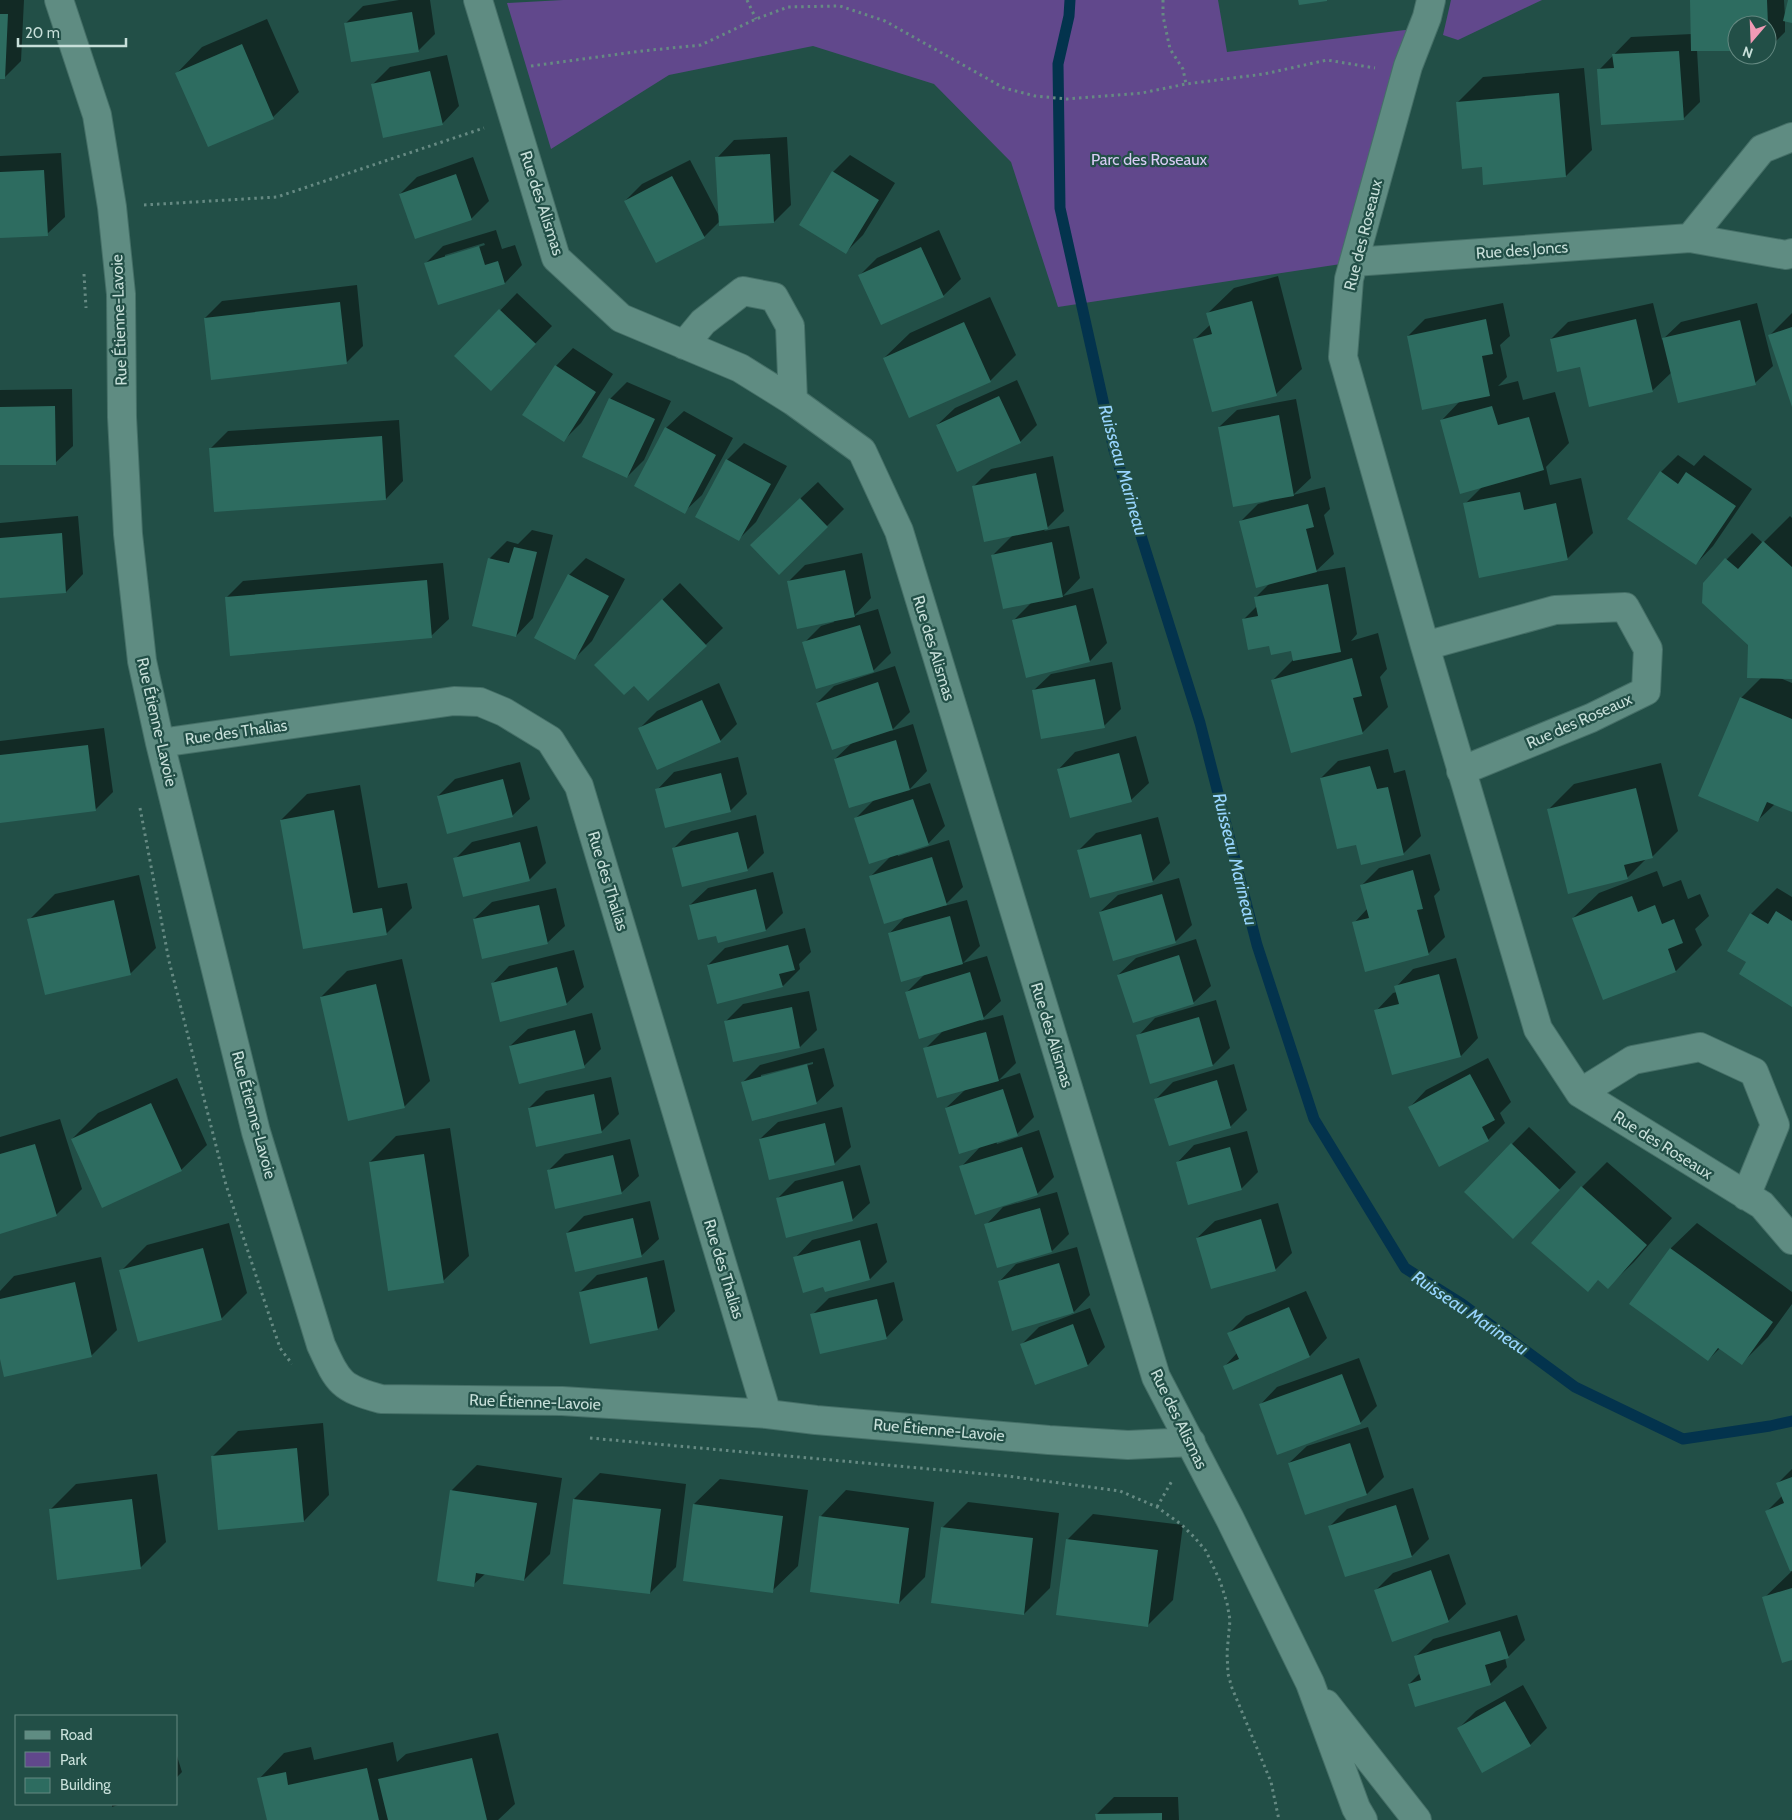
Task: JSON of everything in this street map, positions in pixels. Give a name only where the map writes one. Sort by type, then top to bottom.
[{"type":"street","name":"Rue Étienne-Lavoie","points":[[59,0],[97,115],[112,207],[121,294],[122,417],[128,534],[142,661],[160,743],[256,1132],[321,1344],[330,1366],[341,1382],[357,1392],[381,1399],[562,1401],[767,1414],[1049,1440],[1128,1445],[1191,1442]]},
{"type":"street","name":"Rue des Alismas","points":[[478,0],[556,258],[621,318],[740,368],[793,401],[862,451],[899,531],[1156,1377],[1230,1519],[1310,1683],[1356,1808],[1363,1820]]},
{"type":"street","name":"Rue des Roseaux","points":[[1431,0],[1427,17],[1405,74],[1354,262],[1350,279],[1343,357],[1461,771],[1538,1029],[1580,1093],[1762,1205],[1792,1240]]},
{"type":"street","points":[[1690,238],[1762,149],[1792,137]]},
{"type":"street","name":"Rue des Joncs","points":[[1354,262],[1690,238],[1786,255],[1792,253]]},
{"type":"street","points":[[684,344],[704,322],[743,291],[774,297],[790,326],[793,401]]},
{"type":"street","name":"Rue des Roseaux","points":[[1425,646],[1555,610],[1625,607],[1648,649],[1646,691],[1591,718],[1461,771]]},
{"type":"street","name":"Rue des Thalias","points":[[160,743],[454,701],[480,702],[504,712],[550,740],[579,786],[767,1414]]},
{"type":"street","points":[[1580,1093],[1633,1060],[1700,1047],[1754,1072],[1775,1125],[1746,1196]]},
{"type":"street","name":"Rue des Alismas","points":[[1310,1683],[1416,1820]]},
{"type":"path","points":[[747,0],[756,19]]},
{"type":"path","points":[[1163,0],[1163,16],[1170,49],[1183,70],[1186,84]]},
{"type":"path","points":[[501,74],[538,64],[701,45],[756,19],[788,8],[840,6],[884,21],[1004,88],[1035,96],[1068,99],[1142,93],[1186,84],[1264,74],[1327,60],[1405,74]]},
{"type":"path","points":[[112,207],[277,197],[492,126]]},
{"type":"path","points":[[83,268],[86,311]]},
{"type":"path","points":[[140,806],[169,961],[226,1185],[280,1348],[294,1367]]},
{"type":"path","points":[[587,1438],[1007,1476],[1120,1491],[1157,1507],[1182,1525],[1195,1538],[1206,1551],[1220,1581],[1230,1620],[1227,1653],[1228,1674],[1264,1765],[1280,1820]]},
{"type":"path","points":[[1157,1507],[1171,1483]]},
{"type":"green space","name":"Parc des Roseaux","points":[[563,0],[1218,0],[1227,52],[1421,28],[1354,262],[1058,307],[1011,162],[934,84],[813,46],[669,75],[551,149],[507,3]]},
{"type":"green space","points":[[1451,0],[1542,0],[1458,40],[1443,35]]},
{"type":"building","points":[[1298,0],[1327,0],[1327,1],[1299,5]]},
{"type":"building","points":[[1690,0],[1767,0],[1768,15],[1727,15],[1727,51],[1691,51]]},
{"type":"building","points":[[1788,0],[1792,0],[1792,23],[1783,21]]},
{"type":"building","points":[[412,12],[419,52],[351,62],[344,23]]},
{"type":"building","points":[[0,14],[8,14],[5,79],[0,79]]},
{"type":"building","points":[[242,44],[274,119],[208,147],[175,73]]},
{"type":"building","points":[[1679,51],[1684,120],[1601,125],[1597,69],[1614,68],[1612,54]]},
{"type":"building","points":[[430,71],[443,125],[383,138],[371,84]]},
{"type":"building","points":[[1559,93],[1566,177],[1483,185],[1482,167],[1462,169],[1456,102]]},
{"type":"building","points":[[770,154],[774,223],[719,226],[715,157]]},
{"type":"building","points":[[44,170],[48,236],[0,238],[0,172]]},
{"type":"building","points":[[832,171],[879,200],[846,254],[799,225]]},
{"type":"building","points":[[456,174],[472,220],[415,239],[399,194]]},
{"type":"building","points":[[672,176],[705,238],[656,263],[624,201]]},
{"type":"building","points":[[479,246],[485,265],[498,261],[505,284],[438,305],[424,263]]},
{"type":"building","points":[[921,247],[944,297],[881,325],[858,275]]},
{"type":"building","points":[[1252,301],[1277,396],[1212,412],[1193,339],[1212,334],[1206,313]]},
{"type":"building","points":[[340,302],[347,364],[211,380],[204,318]]},
{"type":"building","points":[[499,309],[536,344],[491,391],[454,356]]},
{"type":"building","points":[[1486,319],[1493,354],[1482,356],[1490,396],[1422,410],[1407,336]]},
{"type":"building","points":[[1636,319],[1653,392],[1589,407],[1580,367],[1557,372],[1550,339]]},
{"type":"building","points":[[1740,320],[1756,385],[1678,403],[1662,338]]},
{"type":"building","points":[[964,322],[991,382],[909,418],[883,358]]},
{"type":"building","points":[[1792,327],[1792,407],[1768,335]]},
{"type":"building","points":[[555,365],[596,392],[564,442],[522,415]]},
{"type":"building","points":[[999,396],[1021,443],[957,472],[936,425]]},
{"type":"building","points":[[609,398],[655,419],[627,478],[582,457]]},
{"type":"building","points":[[55,406],[56,465],[0,465],[0,407]]},
{"type":"building","points":[[1492,406],[1498,425],[1529,417],[1544,470],[1460,494],[1440,420]]},
{"type":"building","points":[[1279,415],[1294,496],[1233,507],[1218,427]]},
{"type":"building","points":[[665,427],[716,455],[685,514],[634,486]]},
{"type":"building","points":[[382,436],[386,500],[214,512],[209,448]]},
{"type":"building","points":[[726,459],[771,484],[739,541],[695,517]]},
{"type":"building","points":[[1660,471],[1678,484],[1686,472],[1736,506],[1696,565],[1627,519]]},
{"type":"building","points":[[1036,473],[1048,529],[984,542],[972,486]]},
{"type":"building","points":[[1520,492],[1524,510],[1556,503],[1568,560],[1479,578],[1463,503]]},
{"type":"building","points":[[800,498],[828,527],[779,575],[750,545]]},
{"type":"building","points":[[1308,504],[1314,527],[1306,529],[1317,572],[1256,588],[1239,521]]},
{"type":"building","points":[[62,533],[66,593],[0,598],[0,538]]},
{"type":"building","points":[[1763,541],[1792,567],[1792,679],[1747,678],[1748,645],[1702,603],[1703,583],[1725,558],[1738,569]]},
{"type":"building","points":[[1052,542],[1063,597],[1003,609],[991,555]]},
{"type":"building","points":[[514,547],[537,552],[516,637],[472,626],[488,558],[509,563]]},
{"type":"building","points":[[845,570],[855,617],[797,629],[787,581]]},
{"type":"building","points":[[568,574],[609,596],[575,660],[534,638]]},
{"type":"building","points":[[427,580],[432,638],[230,656],[225,597]]},
{"type":"building","points":[[1328,584],[1341,652],[1293,661],[1291,651],[1271,655],[1269,646],[1248,650],[1242,619],[1258,616],[1254,597]]},
{"type":"building","points":[[662,599],[707,646],[648,701],[634,686],[624,695],[594,665]]},
{"type":"building","points":[[1076,605],[1090,662],[1026,678],[1012,620]]},
{"type":"building","points":[[860,625],[874,672],[816,689],[802,642]]},
{"type":"building","points":[[1352,658],[1362,696],[1353,698],[1363,734],[1291,753],[1271,680]]},
{"type":"building","points":[[1095,679],[1105,728],[1041,739],[1032,690]]},
{"type":"building","points":[[878,682],[893,730],[832,750],[816,703]]},
{"type":"building","points":[[1740,697],[1792,719],[1792,812],[1767,802],[1758,822],[1698,796]]},
{"type":"building","points":[[702,700],[721,742],[657,770],[638,728]]},
{"type":"building","points":[[896,740],[910,790],[849,808],[834,759]]},
{"type":"building","points":[[88,745],[96,811],[0,823],[0,755]]},
{"type":"building","points":[[1119,753],[1132,802],[1070,818],[1057,769]]},
{"type":"building","points":[[1370,766],[1377,789],[1388,787],[1404,855],[1361,865],[1356,845],[1337,849],[1320,778]]},
{"type":"building","points":[[721,773],[731,812],[665,828],[655,789]]},
{"type":"building","points":[[503,779],[513,817],[447,834],[437,796]]},
{"type":"building","points":[[1636,788],[1653,858],[1624,865],[1628,879],[1568,894],[1547,809]]},
{"type":"building","points":[[913,799],[929,845],[869,864],[854,818]]},
{"type":"building","points":[[334,810],[353,913],[382,908],[387,935],[303,949],[280,820]]},
{"type":"building","points":[[738,832],[748,871],[682,887],[672,848]]},
{"type":"building","points":[[1141,834],[1153,882],[1090,898],[1077,850]]},
{"type":"building","points":[[520,842],[530,881],[463,897],[453,858]]},
{"type":"building","points":[[932,857],[947,905],[884,924],[869,876]]},
{"type":"building","points":[[1413,870],[1423,909],[1417,910],[1429,955],[1365,972],[1352,922],[1369,918],[1360,885]]},
{"type":"building","points":[[756,889],[766,931],[718,943],[716,936],[698,940],[689,905]]},
{"type":"building","points":[[1162,894],[1176,943],[1113,961],[1099,912]]},
{"type":"building","points":[[1632,896],[1638,912],[1655,905],[1662,924],[1674,919],[1683,943],[1668,949],[1676,972],[1603,1000],[1572,918]]},
{"type":"building","points":[[114,900],[131,975],[45,995],[27,919]]},
{"type":"building","points":[[539,905],[548,944],[482,959],[473,919]]},
{"type":"building","points":[[1776,911],[1792,921],[1792,1007],[1739,974],[1746,962],[1727,951],[1750,913],[1768,924]]},
{"type":"building","points":[[950,916],[963,964],[901,982],[888,933]]},
{"type":"building","points":[[788,945],[795,970],[779,974],[783,987],[717,1004],[707,965]]},
{"type":"building","points":[[1179,955],[1194,1004],[1133,1023],[1117,975]]},
{"type":"building","points":[[557,967],[567,1005],[500,1022],[491,983]]},
{"type":"building","points":[[970,972],[984,1019],[919,1039],[905,992]]},
{"type":"building","points":[[1439,974],[1461,1057],[1392,1075],[1374,1010],[1399,1004],[1394,986]]},
{"type":"building","points":[[376,984],[405,1108],[348,1121],[320,997]]},
{"type":"building","points":[[792,1007],[800,1048],[733,1062],[724,1021]]},
{"type":"building","points":[[1199,1017],[1213,1066],[1150,1084],[1136,1035]]},
{"type":"building","points":[[575,1030],[585,1068],[519,1084],[509,1046]]},
{"type":"building","points":[[986,1032],[999,1081],[937,1098],[923,1048]]},
{"type":"building","points":[[807,1064],[817,1104],[752,1121],[741,1082]]},
{"type":"building","points":[[1470,1074],[1495,1120],[1482,1127],[1489,1141],[1439,1167],[1408,1107]]},
{"type":"building","points":[[1217,1080],[1231,1128],[1169,1146],[1154,1099]]},
{"type":"building","points":[[1003,1089],[1018,1136],[959,1154],[945,1108]]},
{"type":"building","points":[[594,1094],[602,1133],[536,1147],[528,1108]]},
{"type":"building","points":[[151,1103],[182,1171],[102,1208],[71,1139]]},
{"type":"building","points":[[825,1123],[835,1165],[769,1180],[759,1139]]},
{"type":"building","points":[[1511,1143],[1560,1190],[1513,1239],[1464,1192]]},
{"type":"building","points":[[35,1144],[57,1216],[0,1234],[0,1154]]},
{"type":"building","points":[[1022,1147],[1038,1195],[975,1215],[959,1166]]},
{"type":"building","points":[[1230,1147],[1242,1190],[1188,1205],[1176,1162]]},
{"type":"building","points":[[424,1154],[444,1283],[388,1291],[369,1162]]},
{"type":"building","points":[[613,1155],[622,1194],[555,1209],[547,1170]]},
{"type":"building","points":[[843,1181],[853,1221],[786,1238],[776,1198]]},
{"type":"building","points":[[1581,1186],[1647,1245],[1608,1289],[1598,1280],[1588,1292],[1531,1243]]},
{"type":"building","points":[[1040,1208],[1052,1252],[997,1268],[984,1224]]},
{"type":"building","points":[[633,1218],[642,1257],[575,1272],[566,1233]]},
{"type":"building","points":[[1261,1219],[1276,1271],[1211,1289],[1196,1238]]},
{"type":"building","points":[[860,1240],[870,1280],[825,1292],[823,1287],[803,1293],[793,1257]]},
{"type":"building","points":[[203,1248],[222,1320],[138,1342],[119,1270]]},
{"type":"building","points":[[1670,1248],[1773,1322],[1742,1365],[1718,1348],[1708,1361],[1629,1304]]},
{"type":"building","points":[[1059,1263],[1074,1313],[1012,1331],[998,1281]]},
{"type":"building","points":[[647,1277],[658,1330],[590,1344],[579,1292]]},
{"type":"building","points":[[75,1282],[92,1357],[4,1377],[0,1359],[0,1299]]},
{"type":"building","points":[[877,1299],[887,1339],[820,1354],[810,1314]]},
{"type":"building","points":[[1289,1307],[1310,1357],[1233,1390],[1223,1366],[1239,1359],[1227,1333]]},
{"type":"building","points":[[1073,1324],[1088,1366],[1035,1385],[1020,1344]]},
{"type":"building","points":[[1342,1374],[1361,1424],[1277,1455],[1259,1404]]},
{"type":"building","points":[[1350,1443],[1367,1495],[1305,1515],[1288,1463]]},
{"type":"building","points":[[297,1448],[304,1522],[218,1530],[211,1456]]},
{"type":"building","points":[[1792,1477],[1792,1571],[1790,1571],[1765,1511],[1784,1503],[1776,1483]]},
{"type":"building","points":[[450,1490],[537,1503],[524,1581],[476,1573],[474,1587],[437,1581]]},
{"type":"building","points":[[132,1499],[141,1569],[57,1580],[49,1509]]},
{"type":"building","points":[[573,1499],[661,1509],[650,1594],[563,1584]]},
{"type":"building","points":[[693,1504],[783,1516],[773,1593],[683,1581]]},
{"type":"building","points":[[1396,1505],[1412,1557],[1345,1577],[1328,1526]]},
{"type":"building","points":[[819,1516],[909,1528],[899,1604],[810,1592]]},
{"type":"building","points":[[941,1527],[1033,1538],[1024,1615],[931,1603]]},
{"type":"building","points":[[1066,1539],[1158,1550],[1148,1627],[1056,1615]]},
{"type":"building","points":[[1431,1570],[1449,1622],[1392,1642],[1374,1590]]},
{"type":"building","points":[[1792,1588],[1792,1660],[1782,1663],[1762,1597]]},
{"type":"building","points":[[1500,1631],[1509,1658],[1485,1665],[1491,1685],[1415,1707],[1408,1684],[1421,1680],[1414,1656]]},
{"type":"building","points":[[1505,1701],[1531,1746],[1482,1773],[1457,1728]]},
{"type":"building","points":[[472,1758],[487,1820],[388,1820],[378,1779]]},
{"type":"building","points":[[367,1768],[379,1820],[267,1820],[257,1778],[286,1772],[288,1785]]},
{"type":"building","points":[[1162,1813],[1162,1820],[1096,1820],[1095,1814]]},
{"type":"waterway","name":"Ruisseau Marineau","points":[[1070,0],[1069,16],[1058,64],[1060,208],[1114,450],[1200,723],[1257,945],[1314,1119],[1405,1268],[1462,1304],[1575,1387],[1683,1439],[1792,1421]]}]
